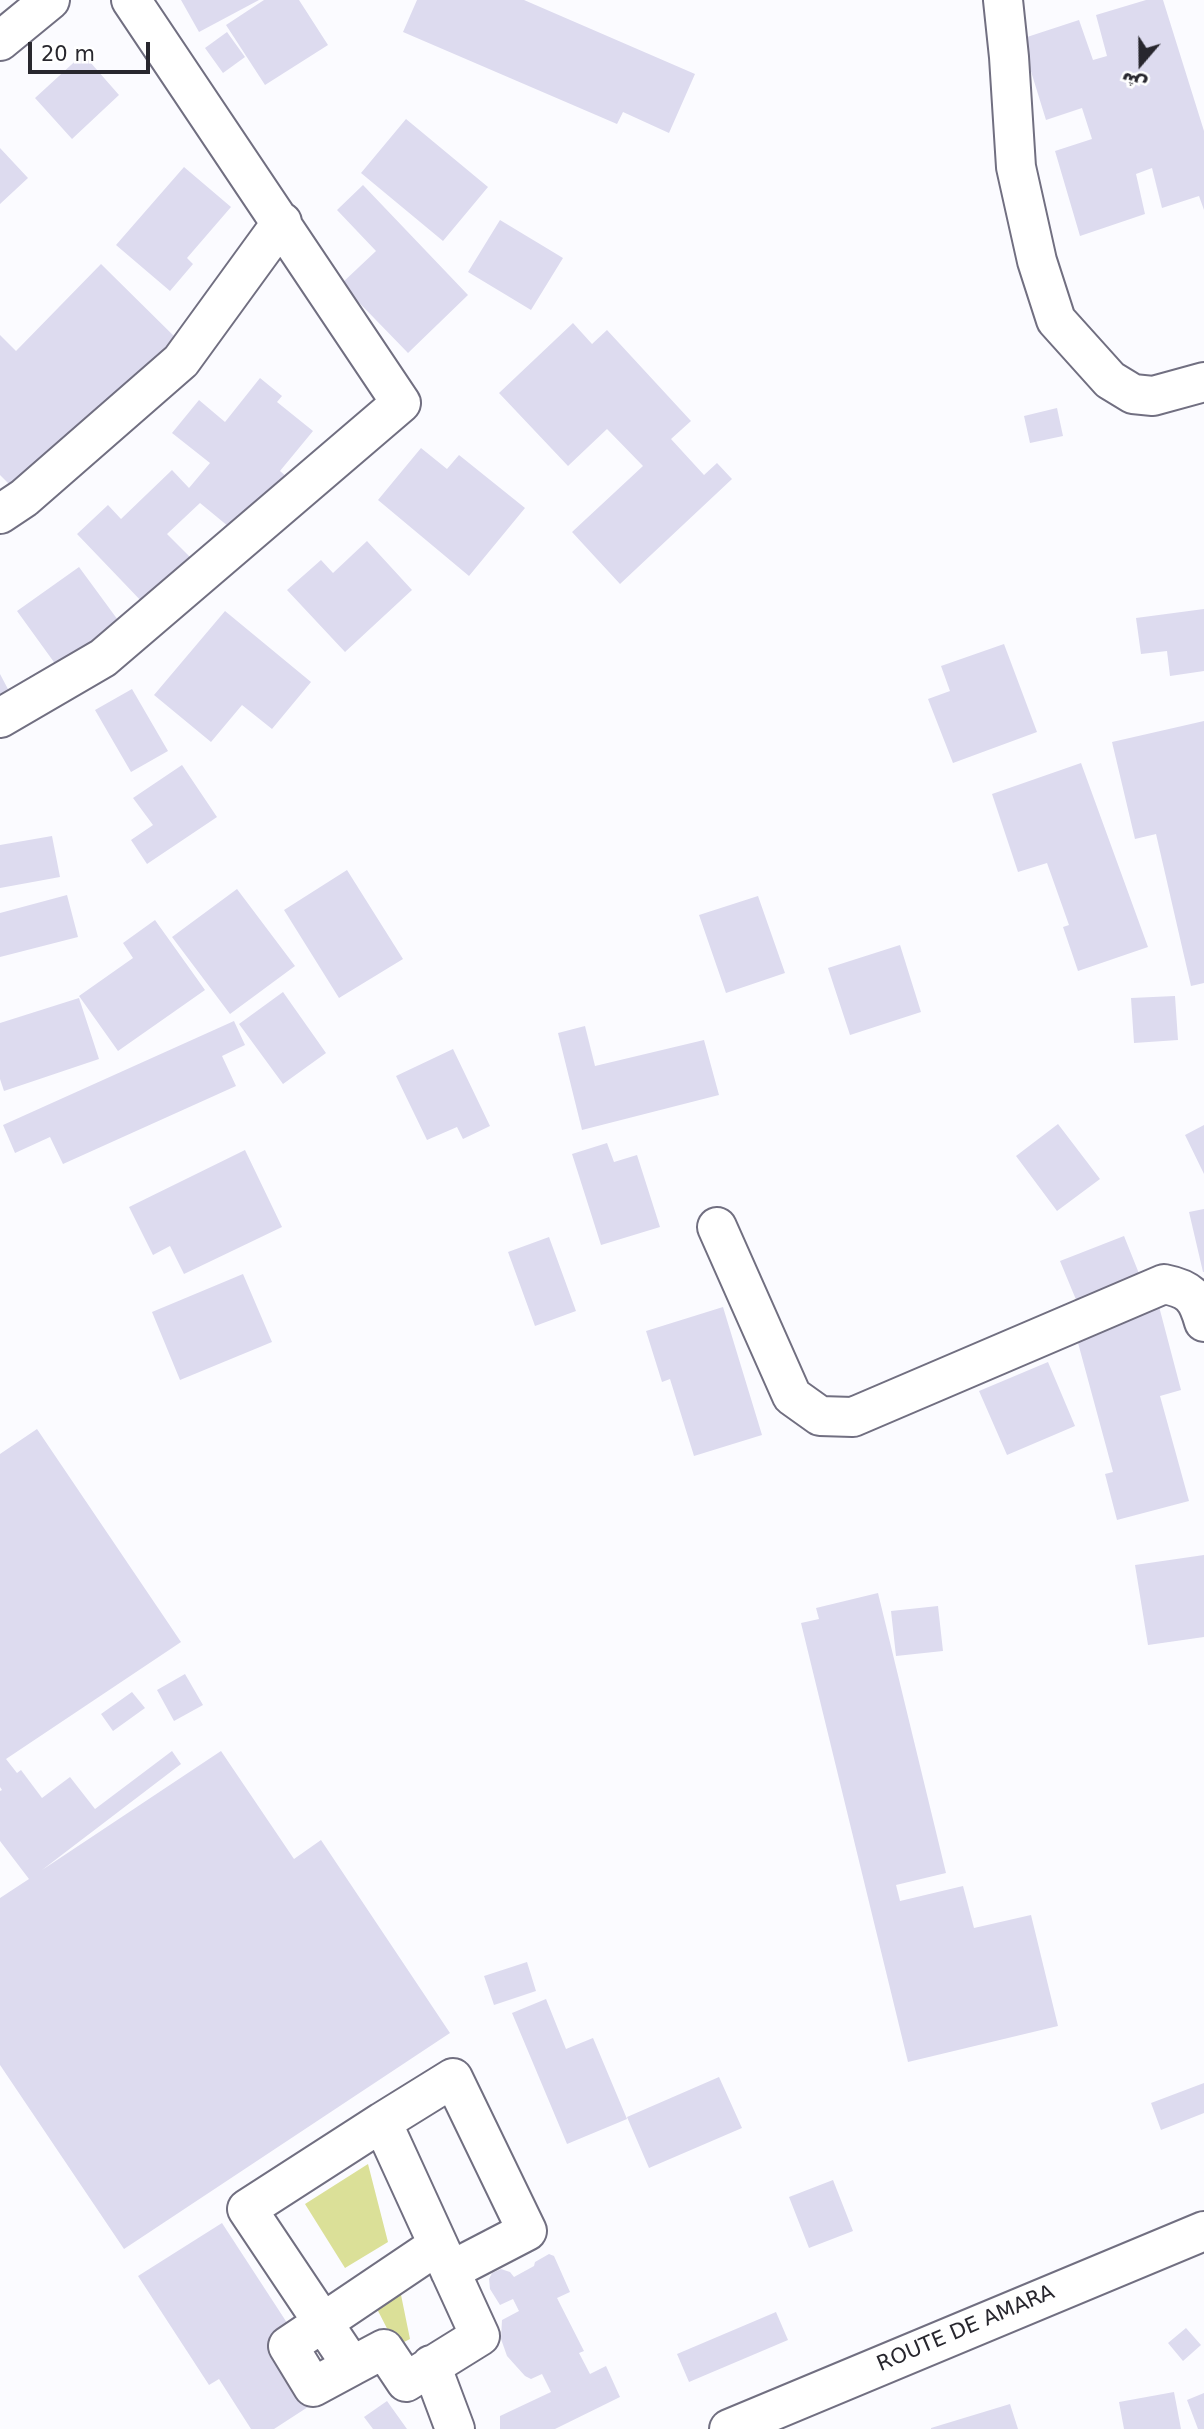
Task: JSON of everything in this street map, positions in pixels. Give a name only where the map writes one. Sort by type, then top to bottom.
[{"type":"street","points":[[0,41],[50,0]]},
{"type":"street","points":[[0,718],[103,658],[401,403],[131,0]]},
{"type":"street","points":[[1003,0],[1016,167],[1037,261],[1056,320],[1110,380],[1133,394],[1153,396],[1204,382]]},
{"type":"street","points":[[0,514],[24,498],[181,361],[282,222]]},
{"type":"street","points":[[717,1227],[792,1396],[820,1416],[853,1417],[1164,1284],[1182,1288],[1199,1303],[1204,1322]]},
{"type":"street","points":[[322,2322],[247,2209],[383,2122],[453,2078],[527,2231],[444,2258],[322,2322],[288,2346],[313,2387],[384,2349],[406,2382],[480,2336],[444,2258],[383,2122]]},
{"type":"street","name":"ROUTE DE AMARA","points":[[729,2429],[1204,2231]]},
{"type":"street","points":[[431,2365],[455,2429]]},
{"type":"green space","points":[[368,2164],[388,2242],[345,2268],[305,2204]]},
{"type":"green space","points":[[400,2290],[410,2339],[396,2346],[375,2305]]},
{"type":"building","points":[[181,0],[259,0],[199,32]]},
{"type":"building","points":[[264,0],[299,0],[328,45],[265,85],[226,25]]},
{"type":"building","points":[[417,0],[524,0],[695,74],[669,133],[623,112],[617,124],[403,32]]},
{"type":"building","points":[[1146,0],[1163,0],[1204,131],[1204,210],[1199,196],[1162,208],[1152,168],[1136,174],[1145,214],[1080,236],[1055,151],[1092,139],[1082,108],[1046,120],[1021,39],[1079,20],[1093,60],[1107,56],[1096,15]]},
{"type":"building","points":[[227,32],[245,57],[223,73],[205,48]]},
{"type":"building","points":[[83,54],[119,95],[72,139],[35,98]]},
{"type":"building","points":[[406,119],[488,187],[443,241],[361,173]]},
{"type":"building","points":[[0,148],[28,178],[0,204]]},
{"type":"building","points":[[184,167],[231,207],[187,258],[193,264],[170,291],[116,245]]},
{"type":"building","points":[[363,185],[468,295],[408,353],[341,284],[376,251],[337,210]]},
{"type":"building","points":[[500,220],[563,258],[531,310],[468,272]]},
{"type":"building","points":[[101,264],[182,344],[20,495],[0,475],[0,335],[16,351]]},
{"type":"building","points":[[573,323],[592,344],[607,330],[691,421],[671,439],[704,475],[717,463],[732,479],[620,584],[572,532],[643,466],[607,429],[568,466],[499,393]]},
{"type":"building","points":[[260,378],[282,396],[277,402],[313,431],[280,471],[288,478],[240,536],[200,503],[167,534],[192,559],[144,604],[77,534],[108,505],[121,519],[172,470],[189,488],[210,463],[172,433],[199,400],[225,422]]},
{"type":"building","points":[[1057,408],[1063,436],[1030,443],[1024,416]]},
{"type":"building","points":[[421,448],[447,469],[459,455],[525,508],[469,576],[378,500]]},
{"type":"building","points":[[367,541],[412,590],[345,652],[287,590],[321,560],[333,573]]},
{"type":"building","points":[[79,567],[126,631],[64,676],[17,611]]},
{"type":"building","points":[[1204,609],[1204,671],[1170,676],[1167,651],[1141,654],[1136,618]]},
{"type":"building","points":[[225,611],[311,682],[272,729],[242,705],[211,742],[154,695]]},
{"type":"building","points":[[1004,644],[1037,732],[953,763],[928,699],[950,691],[941,666]]},
{"type":"building","points":[[0,674],[19,710],[0,720]]},
{"type":"building","points":[[132,689],[168,751],[131,772],[95,710]]},
{"type":"building","points":[[1204,721],[1204,983],[1191,986],[1156,834],[1135,839],[1112,742]]},
{"type":"building","points":[[1081,763],[1148,947],[1078,971],[1063,927],[1069,925],[1047,863],[1018,872],[992,794]]},
{"type":"building","points":[[182,765],[217,817],[147,864],[131,840],[153,825],[133,798]]},
{"type":"building","points":[[52,836],[60,877],[0,888],[0,845]]},
{"type":"building","points":[[347,870],[403,959],[339,998],[284,910]]},
{"type":"building","points":[[237,889],[295,966],[230,1014],[172,937]]},
{"type":"building","points":[[67,895],[78,937],[0,957],[0,913]]},
{"type":"building","points":[[758,896],[785,973],[726,993],[699,915]]},
{"type":"building","points":[[155,920],[205,990],[118,1051],[79,996],[133,958],[123,943]]},
{"type":"building","points":[[900,945],[921,1012],[850,1035],[828,968]]},
{"type":"building","points":[[283,992],[326,1053],[283,1084],[239,1024]]},
{"type":"building","points":[[1175,996],[1178,1040],[1134,1043],[1131,998]]},
{"type":"building","points":[[79,998],[99,1059],[4,1091],[0,1079],[0,1023]]},
{"type":"building","points":[[234,1021],[245,1045],[222,1056],[236,1086],[63,1164],[50,1137],[15,1153],[3,1125]]},
{"type":"building","points":[[585,1026],[595,1066],[704,1040],[719,1095],[582,1130],[558,1033]]},
{"type":"building","points":[[453,1049],[490,1126],[463,1139],[457,1127],[427,1140],[396,1076]]},
{"type":"building","points":[[1058,1124],[1100,1179],[1057,1211],[1016,1156]]},
{"type":"building","points":[[1204,1125],[1204,1174],[1185,1135]]},
{"type":"building","points":[[607,1143],[614,1162],[637,1155],[660,1227],[601,1245],[572,1154]]},
{"type":"building","points":[[245,1150],[282,1227],[184,1274],[170,1246],[153,1255],[129,1207]]},
{"type":"building","points":[[1204,1209],[1204,1272],[1203,1272],[1189,1212]]},
{"type":"building","points":[[1124,1236],[1140,1276],[1077,1302],[1060,1261]]},
{"type":"building","points":[[549,1237],[576,1311],[535,1326],[508,1252]]},
{"type":"building","points":[[243,1274],[272,1342],[180,1380],[152,1312]]},
{"type":"building","points":[[1156,1295],[1181,1390],[1160,1396],[1189,1501],[1117,1520],[1105,1474],[1113,1472],[1071,1317]]},
{"type":"building","points":[[723,1307],[762,1435],[694,1456],[670,1379],[662,1382],[646,1331]]},
{"type":"building","points":[[1048,1362],[1075,1426],[1007,1455],[979,1391]]},
{"type":"building","points":[[37,1429],[181,1642],[6,1759],[17,1773],[21,1770],[42,1798],[70,1777],[95,1809],[172,1751],[181,1764],[42,1870],[221,1751],[294,1859],[321,1840],[450,2033],[124,2249],[0,2065],[0,1898],[29,1879],[0,1841],[0,1454]]},
{"type":"building","points":[[1204,1555],[1204,1637],[1148,1645],[1135,1565]]},
{"type":"building","points":[[878,1593],[946,1873],[896,1885],[900,1901],[963,1886],[974,1928],[1031,1915],[1058,2026],[908,2062],[801,1623],[819,1619],[816,1608]]},
{"type":"building","points":[[938,1606],[943,1651],[896,1656],[891,1611]]},
{"type":"building","points":[[185,1674],[203,1705],[174,1721],[157,1690]]},
{"type":"building","points":[[132,1692],[145,1708],[113,1731],[101,1714]]},
{"type":"building","points":[[527,1962],[536,1991],[494,2005],[484,1976]]},
{"type":"building","points":[[546,1999],[566,2049],[593,2038],[627,2119],[567,2144],[512,2013]]},
{"type":"building","points":[[719,2077],[742,2128],[649,2168],[627,2117]]},
{"type":"building","points":[[1204,2083],[1204,2113],[1161,2130],[1151,2103]]},
{"type":"building","points":[[833,2180],[853,2231],[809,2248],[789,2197]]},
{"type":"building","points":[[222,2223],[293,2332],[311,2405],[274,2429],[251,2429],[219,2379],[209,2385],[138,2276]]},
{"type":"building","points":[[549,2254],[554,2256],[570,2292],[557,2298],[584,2351],[579,2353],[590,2374],[606,2366],[620,2397],[555,2429],[500,2429],[500,2416],[551,2392],[542,2374],[531,2379],[525,2376],[507,2356],[501,2339],[502,2320],[519,2311],[513,2299],[500,2305],[490,2289],[489,2279],[492,2273],[501,2269],[510,2272],[514,2277]]},
{"type":"building","points":[[776,2312],[788,2340],[689,2382],[677,2354]]},
{"type":"building","points":[[1186,2328],[1201,2345],[1183,2361],[1168,2343]]},
{"type":"building","points":[[1174,2392],[1181,2429],[1124,2429],[1119,2402]]},
{"type":"building","points":[[1204,2393],[1204,2429],[1198,2429],[1187,2400]]},
{"type":"building","points":[[387,2401],[407,2429],[373,2429],[364,2417]]},
{"type":"building","points":[[1010,2404],[1018,2429],[931,2429],[931,2428]]}]
